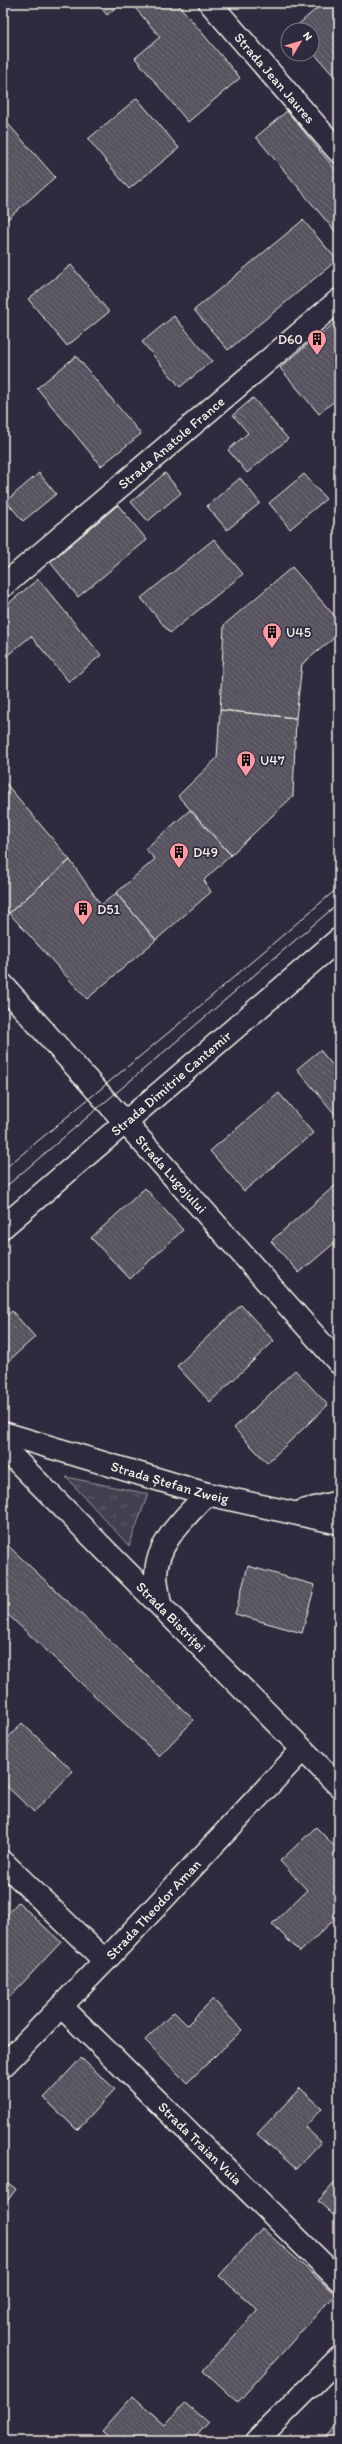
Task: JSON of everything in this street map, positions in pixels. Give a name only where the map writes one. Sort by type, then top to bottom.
[{"type":"street","name":"Strada Jean Jaures","points":[[210,3],[339,152]]},
{"type":"street","name":"Strada Anatole France","points":[[3,586],[339,300]]},
{"type":"street","name":"Strada Dimitrie Cantemir","points":[[3,1227],[339,939]]},
{"type":"street","name":"Strada Lugojului","points":[[3,985],[339,1363]]},
{"type":"street","name":"Strada Ștefan Zweig","points":[[3,1433],[207,1494],[339,1523]]},
{"type":"street","name":"Strada Bistriței","points":[[3,1446],[339,1786]]},
{"type":"street","points":[[160,1605],[156,1574],[160,1553],[169,1536],[207,1494]]},
{"type":"street","points":[[296,1513],[339,1502]]},
{"type":"street","name":"Strada Theodor Aman","points":[[3,2066],[62,2007],[302,1750]]},
{"type":"street","points":[[3,1862],[105,1961]]},
{"type":"street","name":"Strada Traian Vuia","points":[[62,2007],[339,2280]]},
{"type":"street","points":[[256,2441],[339,2358]]},
{"type":"green space","points":[[66,1477],[148,1494],[129,1546]]},
{"type":"building","points":[[97,3],[121,3],[107,15]]},
{"type":"building","points":[[131,3],[177,3],[240,78],[188,122],[135,58],[160,37]]},
{"type":"building","points":[[323,3],[339,3],[339,82],[320,60],[320,22],[301,22]]},
{"type":"building","points":[[137,98],[179,148],[129,189],[88,139]]},
{"type":"building","points":[[287,111],[339,174],[339,236],[256,137]]},
{"type":"building","points":[[3,118],[55,177],[3,223]]},
{"type":"building","points":[[303,220],[337,260],[228,350],[194,310]]},
{"type":"building","points":[[71,265],[109,312],[67,346],[28,299]]},
{"type":"building","points":[[174,316],[212,361],[180,387],[142,342]]},
{"type":"building","name":"D60","points":[[336,321],[339,323],[339,397],[319,414],[280,368],[308,344],[307,337],[317,330],[322,334]]},
{"type":"building","points":[[76,356],[141,434],[101,466],[37,388]]},
{"type":"building","points":[[253,398],[288,439],[247,473],[228,450],[248,433],[233,415]]},
{"type":"building","points":[[39,473],[56,494],[23,521],[6,501]]},
{"type":"building","points":[[165,473],[181,493],[148,521],[131,502]]},
{"type":"building","points":[[304,474],[326,499],[290,529],[269,503]]},
{"type":"building","points":[[240,478],[260,503],[227,530],[207,506]]},
{"type":"building","points":[[118,505],[147,540],[78,597],[50,562]]},
{"type":"building","points":[[214,539],[243,574],[170,633],[141,598]]},
{"type":"building","name":"U45","points":[[292,567],[339,621],[339,634],[302,664],[296,718],[220,710],[224,625]]},
{"type":"building","points":[[38,579],[101,655],[69,682],[31,636],[3,659],[3,608]]},
{"type":"building","name":"U47","points":[[220,710],[296,718],[293,796],[231,855],[178,796],[217,758]]},
{"type":"building","points":[[3,780],[70,860],[9,913],[3,906]]},
{"type":"building","name":"D49","points":[[190,810],[231,855],[204,880],[211,892],[156,940],[116,893],[155,859],[145,849]]},
{"type":"building","name":"D51","points":[[70,860],[101,905],[116,893],[156,940],[87,999],[9,913]]},
{"type":"building","points":[[320,1050],[339,1073],[339,1119],[297,1069]]},
{"type":"building","points":[[279,1093],[313,1133],[244,1191],[210,1151]]},
{"type":"building","points":[[339,1182],[339,1239],[299,1273],[271,1241]]},
{"type":"building","points":[[145,1188],[183,1230],[130,1279],[91,1238]]},
{"type":"building","points":[[241,1305],[274,1341],[210,1402],[177,1366]]},
{"type":"building","points":[[12,1311],[35,1337],[3,1366],[3,1319]]},
{"type":"building","points":[[295,1370],[328,1405],[267,1463],[234,1428]]},
{"type":"building","points":[[3,1541],[194,1720],[159,1756],[3,1610]]},
{"type":"building","points":[[248,1566],[315,1585],[302,1633],[235,1614]]},
{"type":"building","points":[[22,1723],[73,1771],[34,1812],[3,1783],[3,1743]]},
{"type":"building","points":[[316,1827],[339,1851],[339,1915],[300,1952],[272,1924],[307,1890],[280,1861]]},
{"type":"building","points":[[18,1902],[61,1942],[3,2004],[3,1919]]},
{"type":"building","points":[[213,1999],[242,2030],[187,2083],[145,2040],[174,2012],[187,2025]]},
{"type":"building","points":[[81,2058],[115,2089],[77,2130],[44,2098]]},
{"type":"building","points":[[300,2088],[322,2108],[305,2127],[321,2142],[296,2169],[257,2134]]},
{"type":"building","points":[[339,2178],[339,2220],[318,2201]]},
{"type":"building","points":[[3,2179],[16,2189],[3,2207]]},
{"type":"building","points":[[262,2228],[335,2294],[238,2402],[203,2370],[258,2310],[219,2276]]},
{"type":"building","points":[[133,2396],[165,2425],[185,2403],[208,2423],[192,2441],[113,2441],[102,2431]]},
{"type":"building","points":[[339,2422],[339,2441],[322,2441]]},
{"type":"tram line","points":[[3,1170],[186,1018],[339,887]]},
{"type":"tram line","points":[[3,1189],[339,903]]},
{"type":"place","name":"D60","points":[[317,356]]},
{"type":"place","name":"U45","points":[[272,649]]},
{"type":"place","name":"U47","points":[[246,777]]},
{"type":"place","name":"D49","points":[[179,869]]},
{"type":"place","name":"D51","points":[[83,926]]}]
